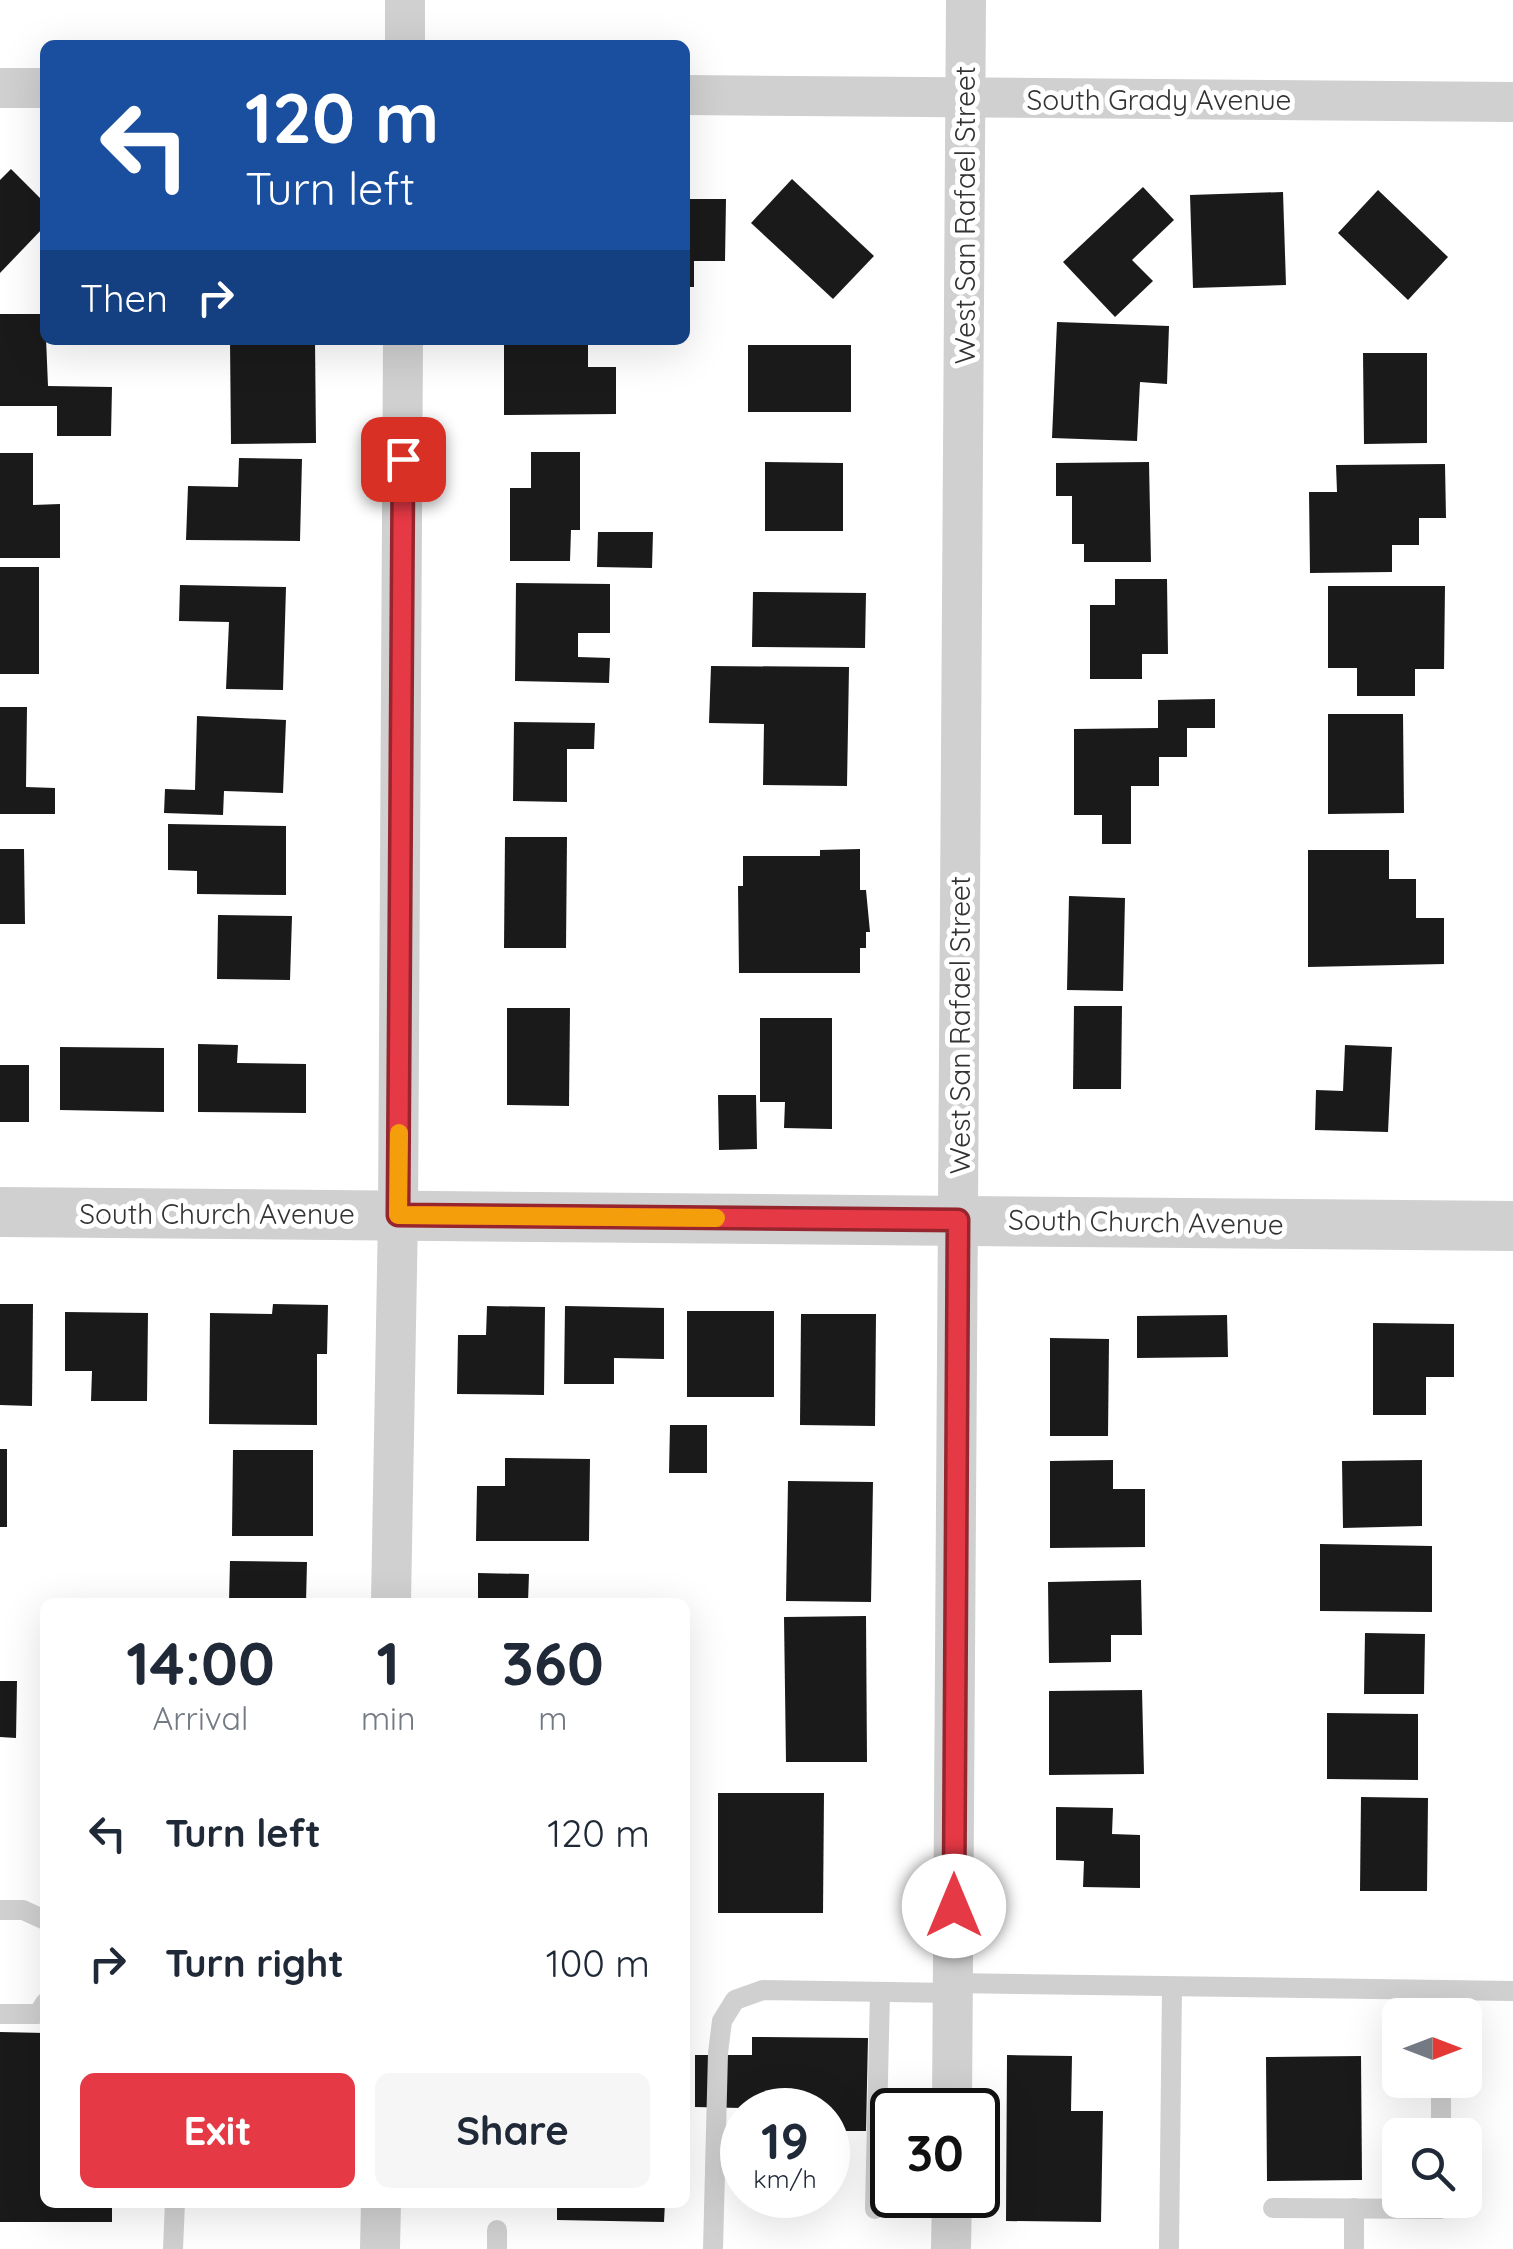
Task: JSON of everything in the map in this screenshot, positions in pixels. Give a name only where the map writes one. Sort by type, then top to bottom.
[{"type":"street","points":[[405,40],[406,0]]},
{"type":"street","name":"West San Rafael Street","points":[[952,2088],[966,0]]},
{"type":"street","points":[[0,88],[40,88]]},
{"type":"street","name":"South Grady Avenue","points":[[690,95],[1513,102]]},
{"type":"street","points":[[391,1598],[398,1215],[403,345]]},
{"type":"street","name":"South Church Avenue","points":[[0,1212],[1513,1226]]},
{"type":"street","points":[[380,2249],[381,2208]]},
{"type":"street","points":[[951,2249],[952,2218]]},
{"type":"lane","points":[[0,1910],[23,1910],[40,1918]]},
{"type":"lane","points":[[1168,2249],[1172,1986]]},
{"type":"lane","points":[[713,2249],[718,2053],[727,2010],[735,2000],[764,1990],[880,1992],[1172,1986],[1513,1991]]},
{"type":"lane","points":[[1442,1990],[1442,1998]]},
{"type":"lane","points":[[878,2088],[880,1992]]},
{"type":"lane","points":[[0,2014],[40,2011]]},
{"type":"lane","points":[[174,2249],[175,2208]]},
{"type":"lane","points":[[1274,2208],[1382,2208]]},
{"type":"lane","points":[[1354,2208],[1354,2249]]},
{"type":"building","points":[[11,169],[40,198],[40,231],[0,273],[0,180]]},
{"type":"building","points":[[792,179],[874,256],[833,299],[751,223]]},
{"type":"building","points":[[1143,187],[1174,220],[1132,260],[1153,281],[1115,317],[1063,262]]},
{"type":"building","points":[[1378,190],[1448,257],[1408,300],[1338,233]]},
{"type":"building","points":[[1283,192],[1286,285],[1193,288],[1190,195]]},
{"type":"building","points":[[690,199],[726,199],[725,261],[694,261],[694,287],[690,287]]},
{"type":"building","points":[[0,314],[40,314],[40,345],[46,345],[48,386],[112,387],[111,436],[57,436],[57,406],[0,406]]},
{"type":"building","points":[[1057,322],[1169,326],[1167,384],[1140,382],[1137,441],[1052,438]]},
{"type":"building","points":[[230,345],[315,345],[316,443],[231,444]]},
{"type":"building","points":[[504,345],[588,345],[588,367],[616,367],[616,414],[504,415]]},
{"type":"building","points":[[748,345],[851,345],[851,412],[748,412]]},
{"type":"building","points":[[1363,353],[1427,353],[1427,443],[1364,444]]},
{"type":"building","points":[[531,452],[580,452],[580,530],[571,530],[570,561],[510,561],[510,488],[531,488]]},
{"type":"building","points":[[0,453],[33,453],[33,505],[60,504],[60,558],[0,558]]},
{"type":"building","points":[[239,458],[302,459],[300,541],[186,540],[188,486],[238,487]]},
{"type":"building","points":[[765,462],[843,463],[843,531],[765,531]]},
{"type":"building","points":[[1149,462],[1151,562],[1084,562],[1084,544],[1072,544],[1072,496],[1056,496],[1056,463]]},
{"type":"building","points":[[1445,464],[1446,518],[1419,518],[1419,545],[1392,545],[1392,572],[1310,573],[1309,492],[1337,492],[1336,465]]},
{"type":"building","points":[[598,532],[653,532],[652,568],[597,567]]},
{"type":"building","points":[[0,567],[39,567],[39,674],[0,674]]},
{"type":"building","points":[[1115,579],[1167,579],[1168,654],[1142,654],[1142,679],[1090,679],[1090,605],[1115,605]]},
{"type":"building","points":[[516,583],[610,584],[610,633],[578,633],[578,657],[610,658],[609,683],[515,681]]},
{"type":"building","points":[[180,585],[286,587],[283,690],[226,689],[229,622],[179,621]]},
{"type":"building","points":[[1328,586],[1445,586],[1444,669],[1415,669],[1415,696],[1357,696],[1357,668],[1328,668]]},
{"type":"building","points":[[753,592],[866,593],[865,648],[752,647]]},
{"type":"building","points":[[711,666],[849,667],[847,786],[763,785],[764,724],[709,723]]},
{"type":"building","points":[[1215,699],[1215,728],[1187,728],[1187,757],[1159,757],[1159,786],[1131,786],[1131,844],[1102,844],[1102,815],[1074,815],[1074,729],[1158,728],[1158,700]]},
{"type":"building","points":[[0,707],[27,707],[26,787],[55,788],[55,814],[0,814]]},
{"type":"building","points":[[1328,714],[1403,714],[1404,813],[1328,814]]},
{"type":"building","points":[[197,716],[286,720],[283,793],[224,791],[223,815],[164,813],[165,789],[195,790]]},
{"type":"building","points":[[514,722],[595,723],[594,749],[567,749],[567,802],[513,801]]},
{"type":"building","points":[[168,824],[286,826],[286,895],[197,894],[197,871],[168,870]]},
{"type":"building","points":[[505,837],[567,837],[566,948],[504,948]]},
{"type":"building","points":[[0,849],[24,849],[25,924],[0,924]]},
{"type":"building","points":[[860,849],[860,890],[866,890],[870,932],[866,932],[866,948],[860,948],[860,973],[739,973],[738,886],[743,886],[743,856],[820,856],[820,850]]},
{"type":"building","points":[[1308,850],[1389,850],[1389,879],[1416,879],[1416,918],[1444,918],[1444,964],[1308,967]]},
{"type":"building","points":[[1069,896],[1125,898],[1123,991],[1067,990]]},
{"type":"building","points":[[218,915],[292,916],[290,980],[217,979]]},
{"type":"building","points":[[1074,1006],[1122,1006],[1121,1089],[1073,1089]]},
{"type":"building","points":[[507,1008],[570,1008],[569,1106],[507,1105]]},
{"type":"building","points":[[760,1018],[832,1018],[832,1129],[784,1128],[785,1102],[760,1102]]},
{"type":"building","points":[[198,1044],[238,1045],[237,1063],[306,1064],[306,1113],[198,1112]]},
{"type":"building","points":[[1345,1045],[1392,1047],[1388,1132],[1315,1130],[1316,1090],[1343,1091]]},
{"type":"building","points":[[60,1047],[164,1048],[164,1112],[60,1110]]},
{"type":"building","points":[[0,1065],[29,1065],[29,1122],[0,1122]]},
{"type":"building","points":[[718,1095],[756,1095],[757,1149],[719,1150]]},
{"type":"building","points":[[0,1304],[33,1304],[32,1406],[0,1405]]},
{"type":"building","points":[[273,1304],[328,1305],[327,1354],[317,1354],[317,1425],[209,1424],[210,1313],[272,1314]]},
{"type":"building","points":[[487,1306],[545,1307],[544,1395],[457,1394],[458,1335],[486,1335]]},
{"type":"building","points":[[565,1306],[664,1308],[664,1359],[614,1358],[614,1384],[564,1384]]},
{"type":"building","points":[[687,1311],[774,1311],[774,1397],[687,1397]]},
{"type":"building","points":[[65,1312],[148,1313],[147,1401],[91,1401],[92,1371],[65,1371]]},
{"type":"building","points":[[801,1314],[876,1314],[875,1426],[800,1425]]},
{"type":"building","points":[[1227,1315],[1228,1357],[1137,1358],[1137,1316]]},
{"type":"building","points":[[1373,1323],[1454,1324],[1454,1377],[1426,1377],[1426,1415],[1373,1415]]},
{"type":"building","points":[[1050,1338],[1109,1339],[1108,1436],[1050,1436]]},
{"type":"building","points":[[670,1425],[707,1425],[707,1473],[669,1473]]},
{"type":"building","points":[[0,1449],[7,1449],[7,1527],[0,1527]]},
{"type":"building","points":[[233,1450],[313,1450],[313,1536],[232,1536]]},
{"type":"building","points":[[505,1458],[590,1459],[589,1541],[476,1541],[477,1486],[505,1486]]},
{"type":"building","points":[[1113,1460],[1113,1489],[1145,1489],[1145,1547],[1050,1548],[1050,1461]]},
{"type":"building","points":[[1422,1460],[1422,1526],[1343,1528],[1342,1461]]},
{"type":"building","points":[[788,1481],[873,1482],[871,1602],[786,1601]]},
{"type":"building","points":[[1320,1544],[1432,1546],[1432,1612],[1320,1611]]},
{"type":"building","points":[[230,1561],[307,1562],[306,1598],[229,1598]]},
{"type":"building","points":[[478,1573],[529,1574],[528,1598],[478,1598]]},
{"type":"building","points":[[1141,1580],[1142,1635],[1111,1635],[1111,1662],[1049,1663],[1048,1582]]},
{"type":"building","points":[[866,1616],[867,1762],[786,1762],[784,1617]]},
{"type":"building","points":[[1365,1633],[1425,1634],[1424,1694],[1364,1694]]},
{"type":"building","points":[[0,1681],[17,1681],[16,1738],[0,1737]]},
{"type":"building","points":[[1142,1690],[1144,1774],[1049,1775],[1049,1691]]},
{"type":"building","points":[[1327,1713],[1418,1714],[1418,1780],[1327,1779]]},
{"type":"building","points":[[718,1793],[824,1793],[823,1913],[718,1913]]},
{"type":"building","points":[[1361,1797],[1428,1798],[1427,1891],[1360,1891]]},
{"type":"building","points":[[1056,1807],[1113,1808],[1112,1834],[1140,1835],[1140,1888],[1083,1887],[1084,1861],[1056,1860]]},
{"type":"building","points":[[0,2032],[40,2033],[40,2208],[112,2208],[112,2222],[0,2222]]},
{"type":"building","points":[[752,2037],[868,2038],[866,2131],[850,2131],[850,2088],[720,2088],[720,2108],[695,2107],[695,2055],[752,2055]]},
{"type":"building","points":[[1007,2055],[1072,2056],[1071,2111],[1103,2111],[1101,2222],[1006,2221]]},
{"type":"building","points":[[1361,2056],[1362,2180],[1267,2181],[1266,2057]]},
{"type":"building","points":[[557,2208],[665,2208],[664,2222],[557,2220]]},
{"type":"slow traffic","points":[[399,1133],[398,1215],[716,1218]]},
{"type":"route","points":[[403,459],[398,1215],[958,1220],[954,1906]]}]
